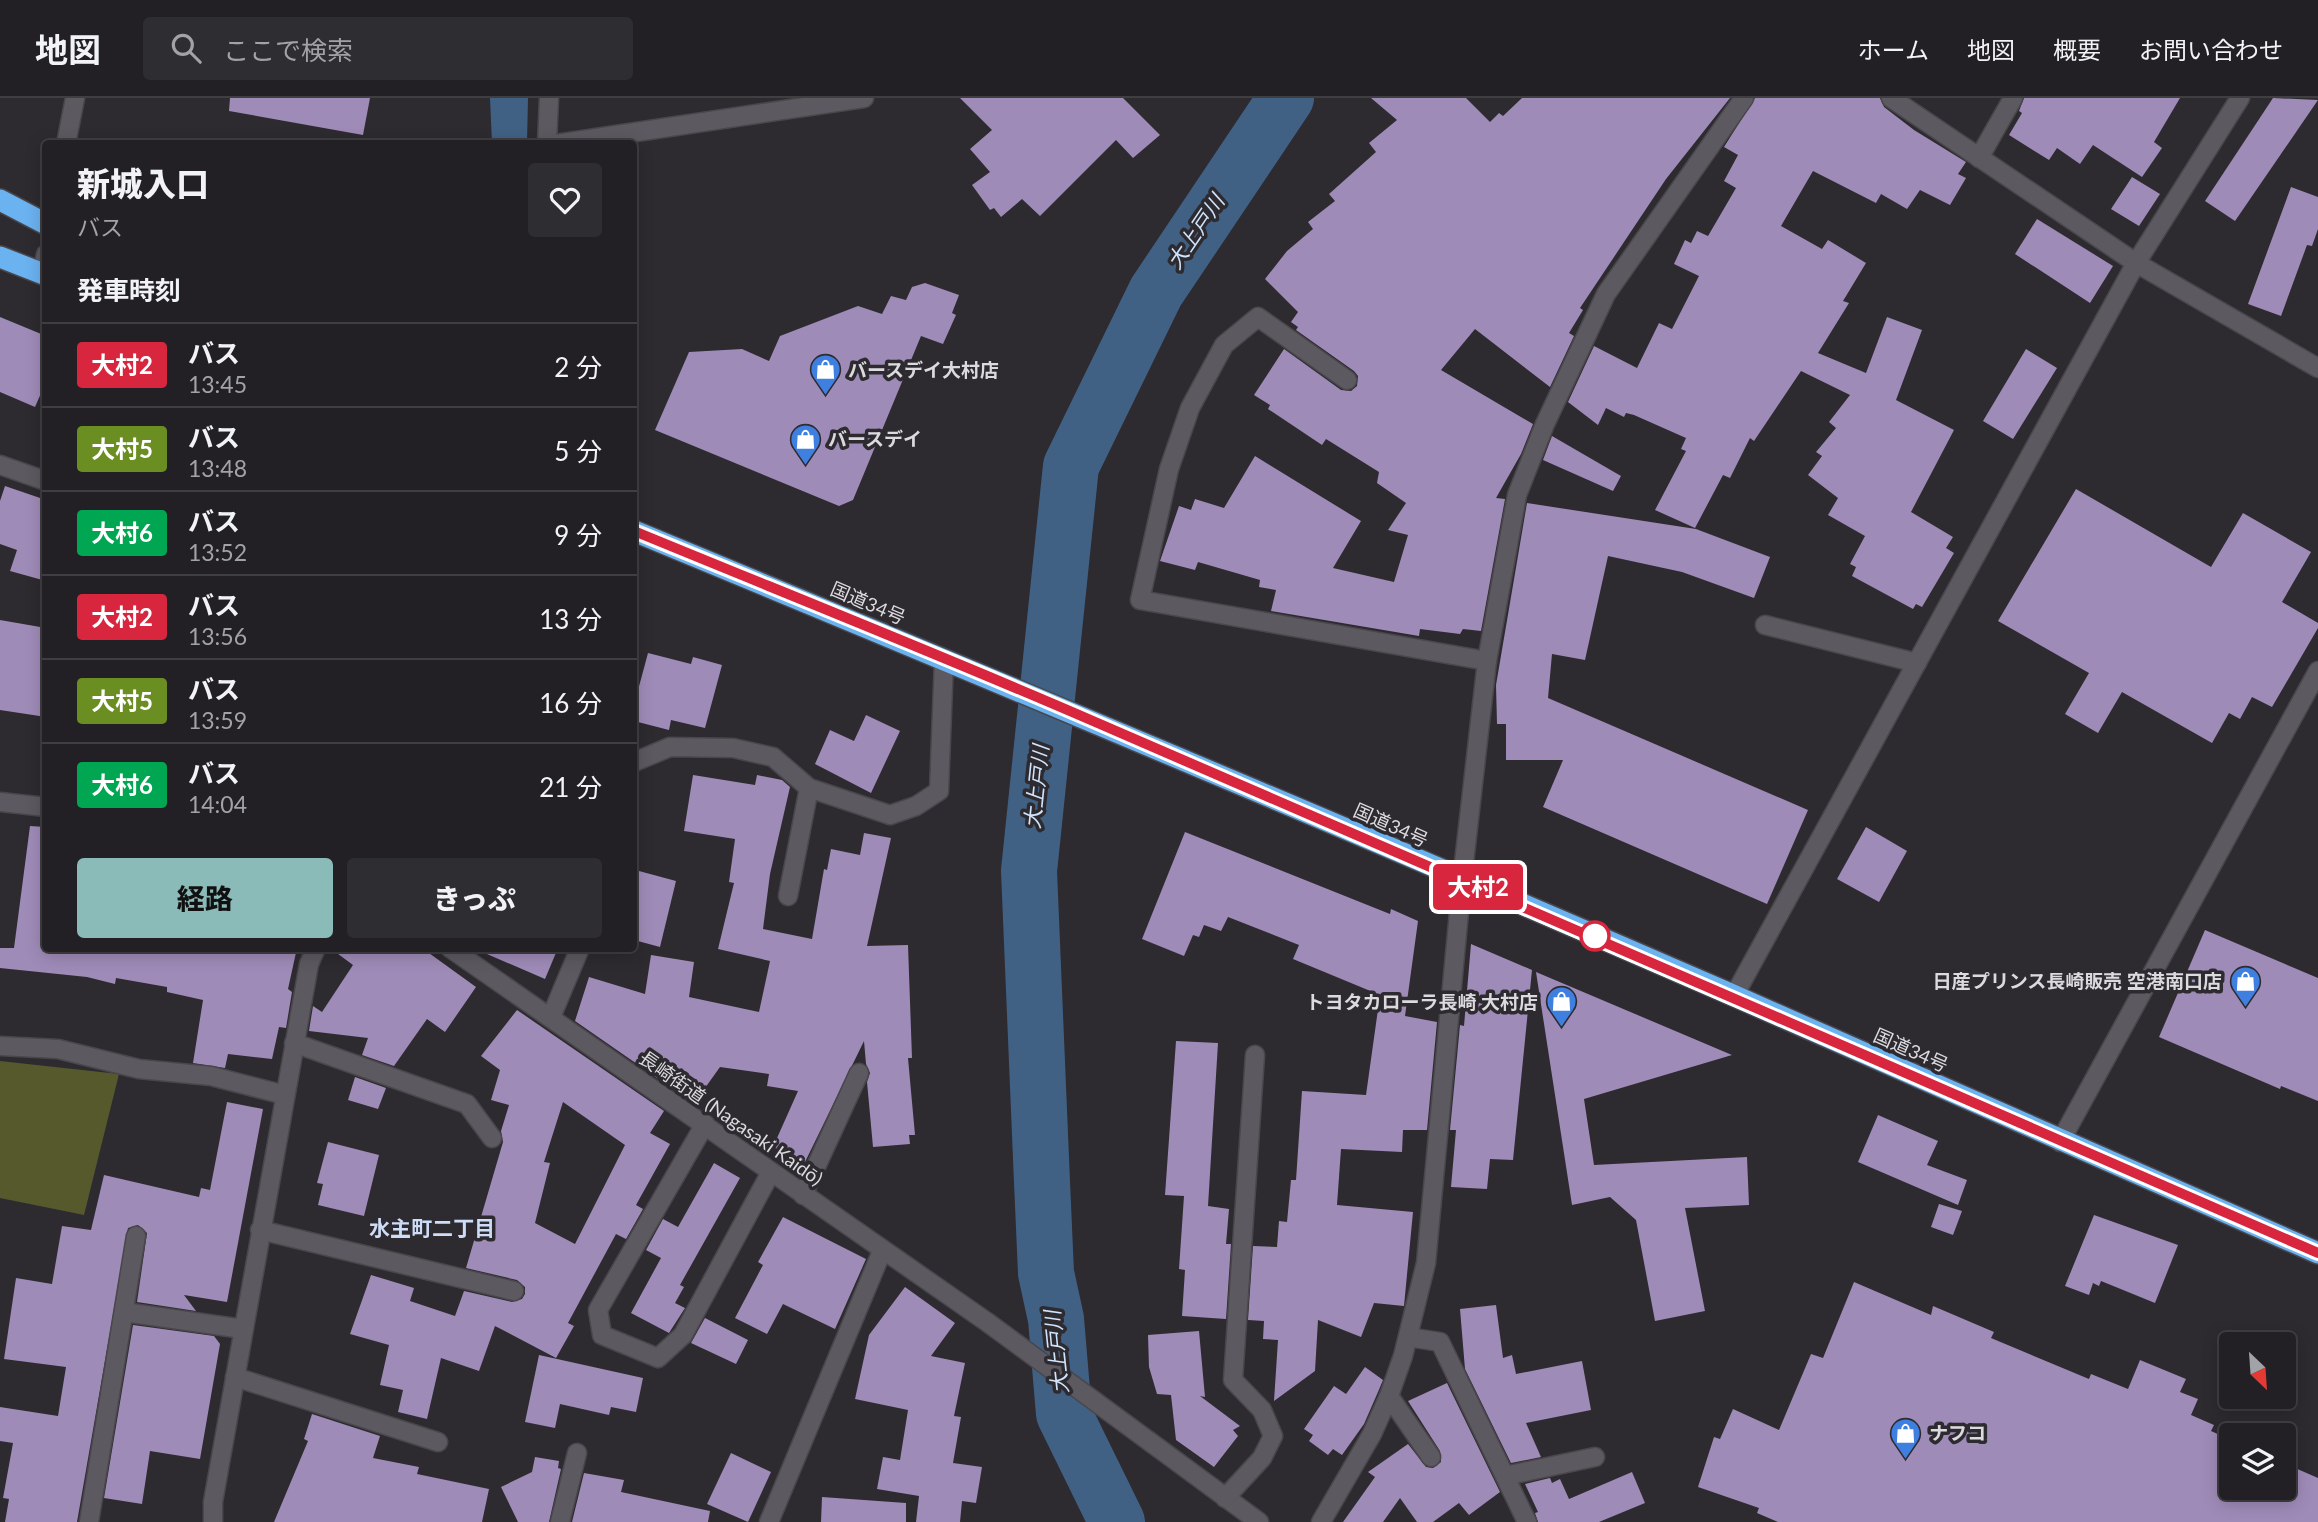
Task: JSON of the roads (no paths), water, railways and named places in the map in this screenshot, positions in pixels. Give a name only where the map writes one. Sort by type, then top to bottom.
[{"type":"highway","points":[[0,200],[42,222]]},
{"type":"highway","points":[[0,257],[42,267]]},
{"type":"highway","name":"国道34号","points":[[637,532],[1089,719],[1734,996],[2060,1142],[2318,1253]]},
{"type":"street","points":[[67,140],[75,98]]},
{"type":"street","points":[[547,140],[550,98]]},
{"type":"street","points":[[583,140],[864,98]]},
{"type":"street","points":[[1321,1522],[1372,1434],[1389,1396],[1408,1336],[1426,1264],[1462,880],[1487,662],[1517,495],[1545,424],[1606,294],[1744,98]]},
{"type":"street","points":[[1891,98],[2136,263],[2318,368]]},
{"type":"street","points":[[1979,158],[2013,98]]},
{"type":"street","points":[[1734,996],[2136,263],[2240,98]]},
{"type":"street","points":[[1347,380],[1258,317],[1224,345],[1190,408],[1169,469],[1140,600],[1487,662]]},
{"type":"street","points":[[0,465],[42,480]]},
{"type":"street","points":[[1765,625],[1917,663]]},
{"type":"street","points":[[637,761],[670,747],[733,748],[773,757],[809,788],[890,815],[939,799],[950,662]]},
{"type":"street","points":[[2060,1142],[2318,671]]},
{"type":"street","points":[[788,896],[809,788]]},
{"type":"street","points":[[0,802],[42,807]]},
{"type":"street","points":[[213,1522],[213,1502],[260,1230],[309,964],[314,952]]},
{"type":"street","name":"長崎街道 (Nagasaki Kaidō)","points":[[456,952],[987,1322],[1182,1468],[1259,1522]]},
{"type":"street","points":[[551,1017],[578,952]]},
{"type":"street","points":[[294,1044],[467,1104],[492,1138]]},
{"type":"street","points":[[0,1046],[58,1049],[139,1069],[211,1076],[285,1095]]},
{"type":"street","points":[[1225,1498],[1262,1458],[1273,1436],[1262,1410],[1233,1380],[1255,1055]]},
{"type":"street","points":[[803,1195],[859,1073]]},
{"type":"street","points":[[705,1124],[598,1310],[602,1335],[658,1358],[683,1335],[771,1172]]},
{"type":"street","points":[[260,1230],[514,1291]]},
{"type":"street","points":[[89,1522],[136,1236]]},
{"type":"street","points":[[769,1522],[882,1251]]},
{"type":"street","points":[[124,1312],[243,1329]]},
{"type":"street","points":[[1408,1336],[1440,1342],[1527,1522]]},
{"type":"street","points":[[234,1377],[438,1442]]},
{"type":"street","points":[[1389,1396],[1431,1457]]},
{"type":"street","points":[[560,1522],[577,1452]]},
{"type":"street","points":[[1505,1476],[1595,1457]]},
{"type":"water","points":[[490,98],[528,98],[527,140],[492,140]]},
{"type":"waterway","name":"大上戸川","points":[[1117,1522],[1064,1414],[1056,1319],[1046,1273],[1042,1182],[1029,871],[1071,466],[1156,292],[1286,98]]},
{"type":"place","name":"バースデイ大村店","points":[[825,397]]},
{"type":"place","name":"バースデイ","points":[[805,466]]},
{"type":"place","name":"日産プリンス長崎販売 空港南口店","points":[[2245,1008]]},
{"type":"place","name":"トヨタカローラ長崎 大村店","points":[[1561,1029]]},
{"type":"place","name":"ナフコ","points":[[1906,1460]]},
{"type":"district","name":"水主町二丁目","points":[[432,1229]]}]
